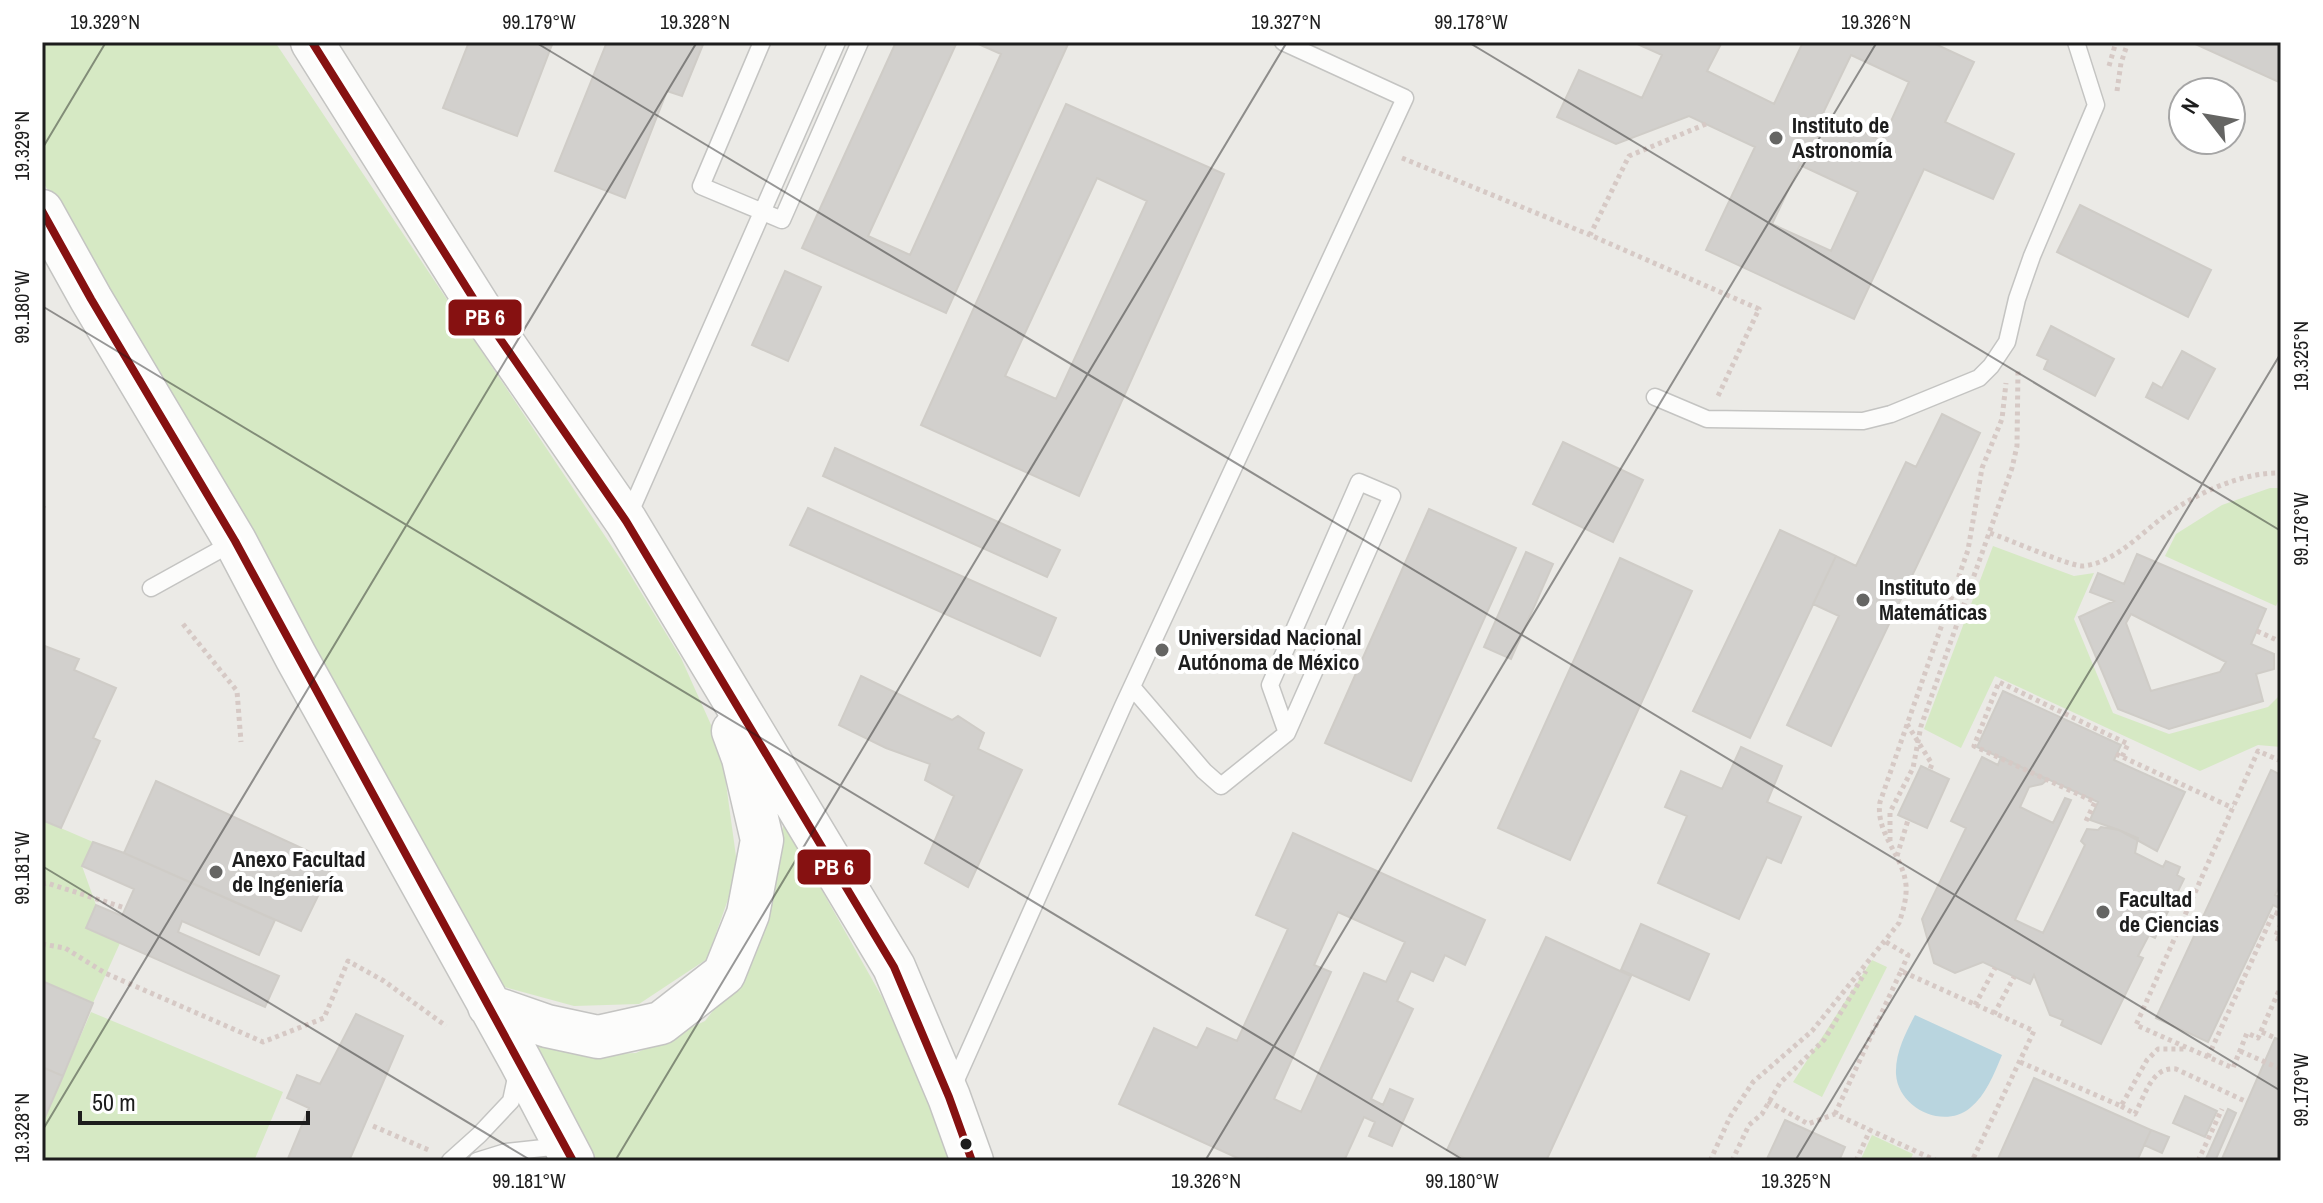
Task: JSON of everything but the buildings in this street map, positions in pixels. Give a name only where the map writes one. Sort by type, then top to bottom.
[{"type":"street","points":[[312,42],[485,317],[626,521],[894,967],[949,1097],[972,1161]]},
{"type":"street","points":[[42,211],[235,541],[568,1153]]},
{"type":"street","points":[[489,1006],[547,1026],[598,1037],[661,1023],[724,974],[748,914],[762,840],[743,758],[702,650]]},
{"type":"lane","points":[[762,42],[701,186],[782,220],[860,42]]},
{"type":"lane","points":[[626,521],[837,42]]},
{"type":"lane","points":[[949,1097],[1132,687],[1405,98],[1283,42]]},
{"type":"lane","points":[[1655,397],[1707,419],[1863,421],[1979,378],[2007,342],[2017,299],[2032,256],[2096,105],[2076,42]]},
{"type":"lane","points":[[1132,687],[1204,771],[1221,786],[1287,733],[1392,496],[1359,482],[1270,685],[1287,733]]},
{"type":"lane","points":[[151,588],[235,541]]},
{"type":"lane","points":[[450,1160],[511,1101],[520,1060]]},
{"type":"lane","points":[[477,1161],[506,1152],[568,1153]]},
{"type":"path","points":[[2105,77],[2116,42]]},
{"type":"path","points":[[2115,102],[2128,42]]},
{"type":"path","points":[[1590,235],[1629,156],[1706,124]]},
{"type":"path","points":[[1381,149],[1759,309],[1707,419]]},
{"type":"path","points":[[1710,1161],[1736,1107],[1753,1082],[1812,1031],[1899,923],[1905,904],[1906,883],[1878,816],[1880,802],[1968,550],[1982,468],[2002,419],[2006,398],[2007,342]]},
{"type":"path","points":[[1890,842],[1890,812],[1913,768],[1921,726],[1990,533],[2017,446],[2018,362]]},
{"type":"path","points":[[1990,533],[2081,567],[2112,557],[2169,513],[2220,486],[2281,473]]},
{"type":"path","points":[[183,624],[237,691],[241,742]]},
{"type":"path","points":[[2257,631],[2281,642]]},
{"type":"path","points":[[2086,821],[2095,802],[1974,746],[1999,682],[2128,744],[2119,756],[2233,808]]},
{"type":"path","points":[[1907,724],[1932,764],[1930,769]]},
{"type":"path","points":[[2281,761],[2258,751],[2136,1025],[2233,1068],[2247,1033],[2258,1038],[2281,986]]},
{"type":"path","points":[[1896,857],[1908,820]]},
{"type":"path","points":[[42,884],[125,908]]},
{"type":"path","points":[[2208,1057],[2277,911]]},
{"type":"path","points":[[2281,924],[2275,938],[2281,940]]},
{"type":"path","points":[[1768,1101],[1808,1127],[1835,1114],[1908,955],[1886,942]]},
{"type":"path","points":[[42,944],[65,948],[105,973],[263,1042],[324,1018],[348,961],[384,981],[446,1026]]},
{"type":"path","points":[[1732,1161],[1749,1125],[1762,1114],[1780,1083],[1835,1025],[1875,956]]},
{"type":"path","points":[[1975,1005],[1995,968]]},
{"type":"path","points":[[1901,971],[2034,1031],[1972,1161]]},
{"type":"path","points":[[1994,1014],[2014,977]]},
{"type":"path","points":[[2261,1032],[2275,1038]]},
{"type":"path","points":[[2121,1106],[2147,1060],[2158,1049],[2189,1049]]},
{"type":"path","points":[[2240,1051],[2281,1069]]},
{"type":"path","points":[[2020,1062],[2135,1114],[2158,1072],[2165,1068],[2176,1069],[2247,1102]]},
{"type":"path","points":[[2198,1161],[2222,1109]]},
{"type":"path","points":[[1835,1114],[1937,1161]]},
{"type":"path","points":[[373,1126],[450,1160]]},
{"type":"path","points":[[1856,1161],[1870,1130]]},
{"type":"green space","points":[[42,42],[275,42],[625,566],[681,658],[721,747],[738,871],[707,959],[639,1004],[574,1006],[501,986],[42,180]]},
{"type":"green space","points":[[2270,488],[2281,488],[2281,595],[2276,606],[2165,556],[2176,534],[2222,505]]},
{"type":"green space","points":[[1993,546],[2074,576],[2094,573],[2074,619],[2113,713],[2169,734],[2268,707],[2281,694],[2281,747],[2258,745],[2200,771],[1995,676],[1961,748],[1924,729]]},
{"type":"green space","points":[[42,820],[93,842],[82,866],[96,905],[86,927],[120,943],[93,1003],[42,981]]},
{"type":"green space","points":[[784,823],[882,997],[955,1161],[593,1161],[529,1044],[587,1055],[636,1053],[705,1021],[753,959]]},
{"type":"green space","points":[[1872,960],[1887,967],[1822,1097],[1793,1082]]},
{"type":"green space","points":[[91,1012],[283,1092],[254,1161],[42,1161],[42,1124]]},
{"type":"green space","points":[[1872,1135],[1913,1154],[1910,1161],[1860,1161]]},
{"type":"water","points":[[1915,1015],[2002,1055],[1981,1097],[1959,1114],[1947,1117],[1924,1112],[1913,1106],[1899,1086],[1897,1058]]},
{"type":"transit line","points":[[312,42],[485,317],[626,521],[894,967],[949,1097],[972,1161]]},
{"type":"transit line","points":[[42,211],[235,541],[573,1161]]},
{"type":"place","name":"Instituto de Astronomía","points":[[1776,138]]},
{"type":"place","name":"Instituto de Matemáticas","points":[[1863,600]]},
{"type":"place","name":"Universidad Nacional Autónoma de México","points":[[1162,650]]},
{"type":"place","name":"Anexo Facultad de Ingeniería","points":[[216,872]]},
{"type":"place","name":"Facultad de Ciencias","points":[[2103,912]]}]
